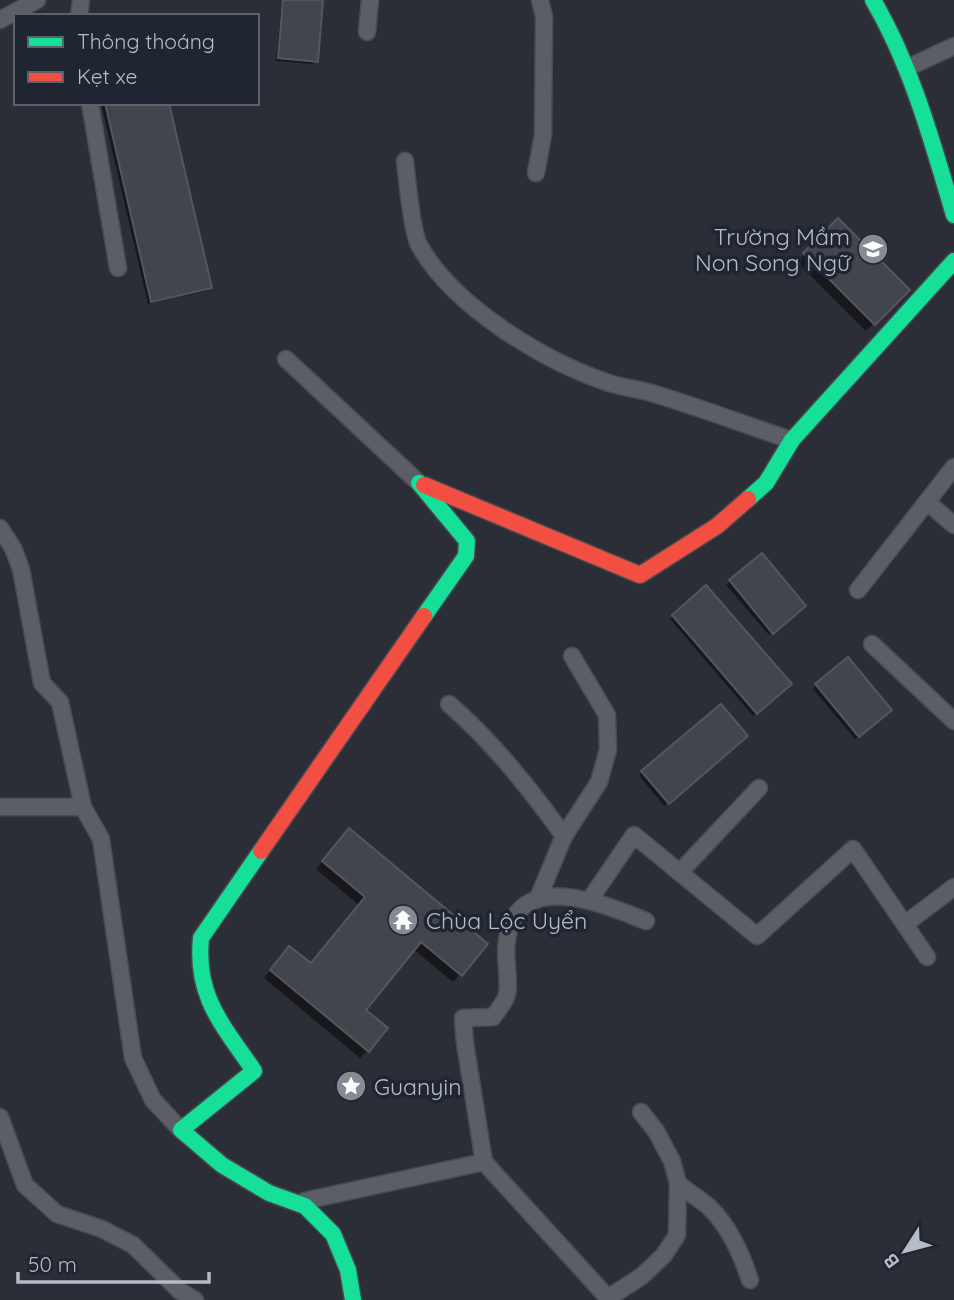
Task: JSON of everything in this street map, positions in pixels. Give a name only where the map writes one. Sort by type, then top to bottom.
[{"type":"street","points":[[873,0],[887,22],[907,68],[954,215]]},
{"type":"street","points":[[419,483],[640,575],[717,526],[766,483],[792,440],[954,261]]},
{"type":"street","points":[[353,1300],[348,1270],[334,1234],[305,1206],[269,1193],[222,1165],[181,1130],[254,1071],[216,1012],[204,985],[200,971],[201,938],[466,556],[467,541],[419,483]]},
{"type":"lane","points":[[0,20],[37,0]]},
{"type":"lane","points":[[367,32],[370,0]]},
{"type":"lane","points":[[536,173],[543,135],[544,17],[540,0]]},
{"type":"lane","points":[[907,68],[954,46]]},
{"type":"lane","points":[[90,105],[118,268]]},
{"type":"lane","points":[[405,161],[417,242],[438,272],[470,303],[504,328],[553,359],[609,383],[654,394],[792,440]]},
{"type":"lane","points":[[286,359],[419,483]]},
{"type":"lane","points":[[858,590],[954,467]]},
{"type":"lane","points":[[927,502],[954,525]]},
{"type":"lane","points":[[0,528],[13,548],[21,569],[42,683],[60,702],[83,807],[102,839],[133,1058],[153,1100],[181,1130]]},
{"type":"lane","points":[[872,644],[954,721]]},
{"type":"lane","points":[[539,897],[564,836],[599,782],[608,750],[607,715],[572,656]]},
{"type":"lane","points":[[449,704],[476,727],[564,836]]},
{"type":"lane","points":[[680,872],[760,788]]},
{"type":"lane","points":[[0,807],[83,807]]},
{"type":"lane","points":[[589,901],[634,835],[757,936],[853,849],[927,957]]},
{"type":"lane","points":[[905,924],[954,887]]},
{"type":"lane","points":[[641,1112],[656,1131],[672,1161],[678,1183],[677,1235],[664,1255],[642,1276],[607,1299],[484,1162],[463,1018],[493,1017],[507,995],[507,937],[518,910],[539,897],[558,895],[589,901],[613,907],[646,921]]},
{"type":"lane","points":[[0,1117],[25,1185],[57,1214],[103,1229],[133,1245],[180,1291],[195,1300]]},
{"type":"lane","points":[[295,1203],[484,1162]]},
{"type":"lane","points":[[678,1183],[692,1197],[709,1207],[738,1246],[750,1280]]},
{"type":"building","points":[[283,0],[323,0],[318,62],[278,58]]},
{"type":"building","points":[[105,105],[169,105],[212,288],[151,302]]},
{"type":"building","points":[[838,218],[910,290],[875,325],[803,253]]},
{"type":"building","points":[[762,553],[806,606],[773,634],[729,580]]},
{"type":"building","points":[[706,585],[792,684],[757,714],[672,615]]},
{"type":"building","points":[[848,657],[892,710],[859,737],[815,684]]},
{"type":"building","points":[[721,704],[748,736],[669,804],[641,771]]},
{"type":"building","name":"Chùa Lộc Uyển","points":[[349,828],[488,944],[462,976],[421,942],[366,1010],[388,1028],[369,1052],[270,970],[289,946],[311,963],[365,897],[322,861]]},
{"type":"traffic: fast","points":[[873,0],[910,78],[954,215]]},
{"type":"traffic: fast","points":[[748,499],[766,483],[792,440],[954,261]]},
{"type":"traffic: fast","points":[[419,483],[467,541],[466,556],[424,616]]},
{"type":"traffic: fast","points":[[261,851],[201,938],[200,959],[202,977],[214,1009],[254,1071],[181,1130],[222,1165],[269,1193],[305,1206],[333,1234],[348,1270],[353,1300]]},
{"type":"traffic: jam","points":[[424,485],[640,575],[717,526],[748,499]]},
{"type":"traffic: jam","points":[[261,851],[424,616]]},
{"type":"place","name":"Trường Mầm Non Song Ngữ","points":[[873,249]]},
{"type":"place","name":"Chùa Lộc Uyển","points":[[403,920]]},
{"type":"place","name":"Guanyin","points":[[351,1086]]}]
